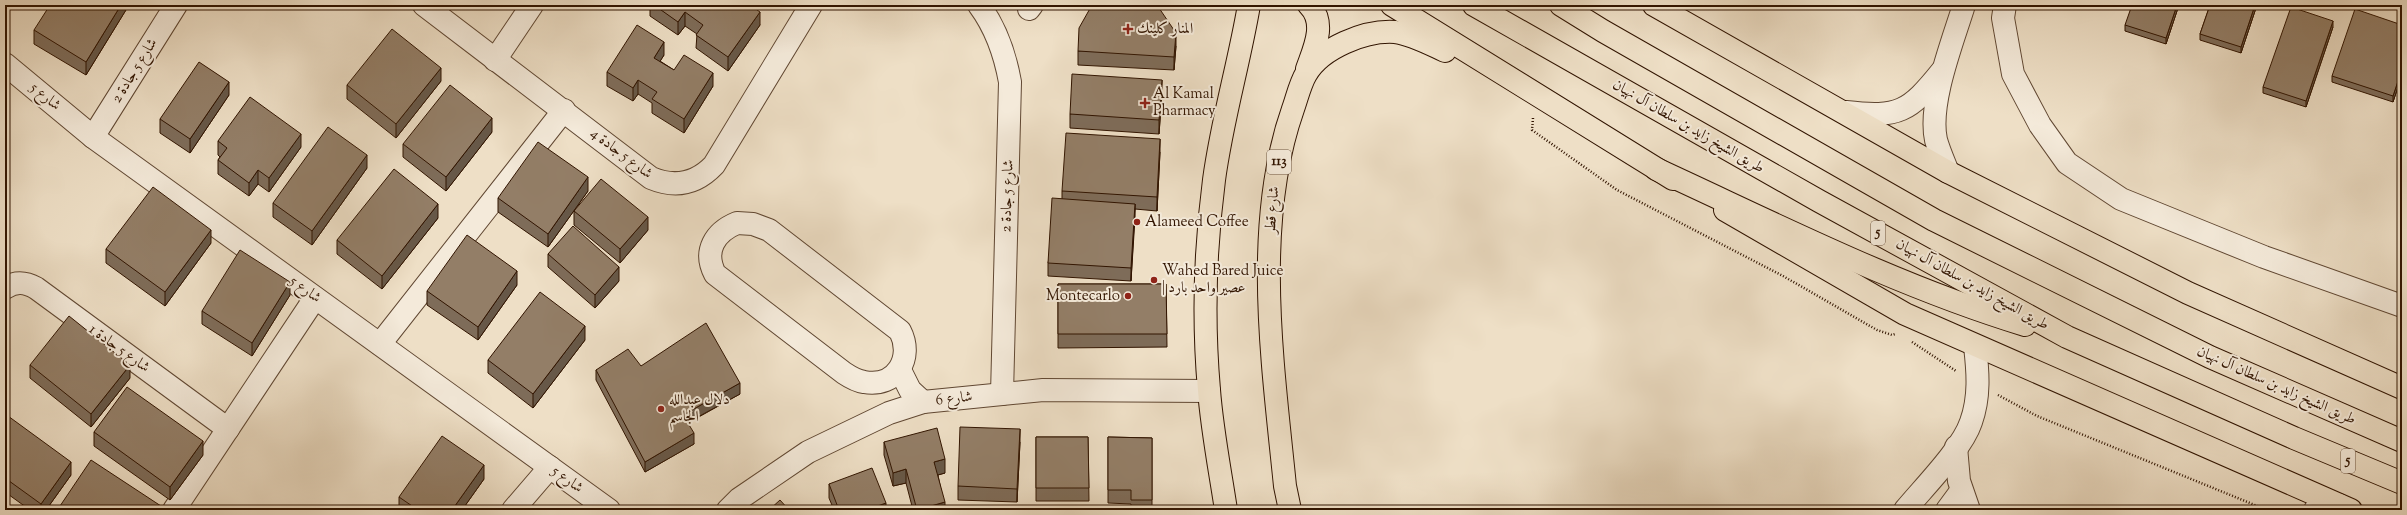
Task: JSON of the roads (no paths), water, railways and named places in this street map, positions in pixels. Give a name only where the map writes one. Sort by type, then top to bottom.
[{"type":"main road","points":[[1226,510],[1209,391],[1206,323],[1207,265],[1214,179],[1228,98],[1244,34],[1249,5]]},
{"type":"main road","points":[[1244,34],[1260,5]]},
{"type":"main road","points":[[1306,74],[1317,39],[1318,22],[1309,5]]},
{"type":"main road","points":[[1392,5],[1656,169],[1826,270],[1905,314],[1974,346],[2345,507]]},
{"type":"main road","name":"طريق الشيخ زايد بن سلطان آل نهيان","points":[[1474,5],[1819,201],[2067,337],[2294,438],[2402,483]]},
{"type":"main road","name":"طريق الشيخ زايد بن سلطان آل نهيان","points":[[1561,5],[1603,31],[1934,220],[2210,357],[2402,441]]},
{"type":"main road","points":[[1654,5],[1846,112],[1948,172],[2188,293],[2402,388]]},
{"type":"main road","name":"شارع قطر","points":[[1290,510],[1284,479],[1270,329],[1269,260],[1275,184],[1284,134],[1306,74],[1329,51],[1355,38],[1373,32],[1396,32],[1424,41],[1537,94]]},
{"type":"main road","points":[[1656,169],[1904,283],[1976,310],[2067,337]]},
{"type":"street","name":"شارع 5 جادة 2","points":[[93,136],[176,5]]},
{"type":"street","name":"شارع 5 جادة 4","points":[[424,5],[564,110],[651,178],[670,184],[690,182],[699,178],[714,165],[811,5]]},
{"type":"street","points":[[496,60],[532,5]]},
{"type":"street","name":"شارع 5 جادة 2","points":[[979,5],[996,33],[1003,52],[1010,90],[1002,394]]},
{"type":"street","points":[[1948,172],[1936,140],[1934,126],[1943,70],[1964,5]]},
{"type":"street","points":[[2005,5],[2003,18],[2013,74],[2040,125],[2068,163],[2122,199],[2264,257],[2402,306]]},
{"type":"street","name":"شارع 5","points":[[5,64],[93,136],[609,510]]},
{"type":"street","points":[[1846,112],[1880,115],[1899,112],[1912,105],[1943,70]]},
{"type":"street","points":[[380,344],[564,110]]},
{"type":"street","points":[[889,413],[891,376],[905,357],[906,342],[900,331],[769,230],[754,224],[737,223],[727,228],[712,242],[709,254],[710,264],[715,274],[844,373],[865,382],[891,376],[923,402]]},
{"type":"street","name":"شارع 5 جادة 1","points":[[5,288],[11,284],[24,283],[36,288],[228,429]]},
{"type":"street","points":[[174,510],[315,298]]},
{"type":"street","points":[[1905,510],[1956,447],[1971,423],[1977,403],[1977,367],[1974,346]]},
{"type":"street","name":"شارع 6","points":[[728,510],[739,499],[808,452],[889,413],[923,402],[1043,390],[1209,391]]},
{"type":"street","points":[[1947,510],[1966,501],[1956,464],[1956,447]]},
{"type":"street","points":[[513,510],[550,467]]},
{"type":"street","points":[[2314,510],[2345,507]]},
{"type":"place","name":"المنار كلينك","points":[[1128,29]]},
{"type":"place","name":"Al Kamal Pharmacy","points":[[1145,103]]},
{"type":"place","name":"Alameed Coffee","points":[[1137,222]]},
{"type":"place","name":"Wahed Bared Juice | عصير واحد بارد","points":[[1154,280]]},
{"type":"place","name":"Montecarlo","points":[[1128,296]]},
{"type":"place","name":"دلال عبدالله الجاسم","points":[[661,409]]}]
